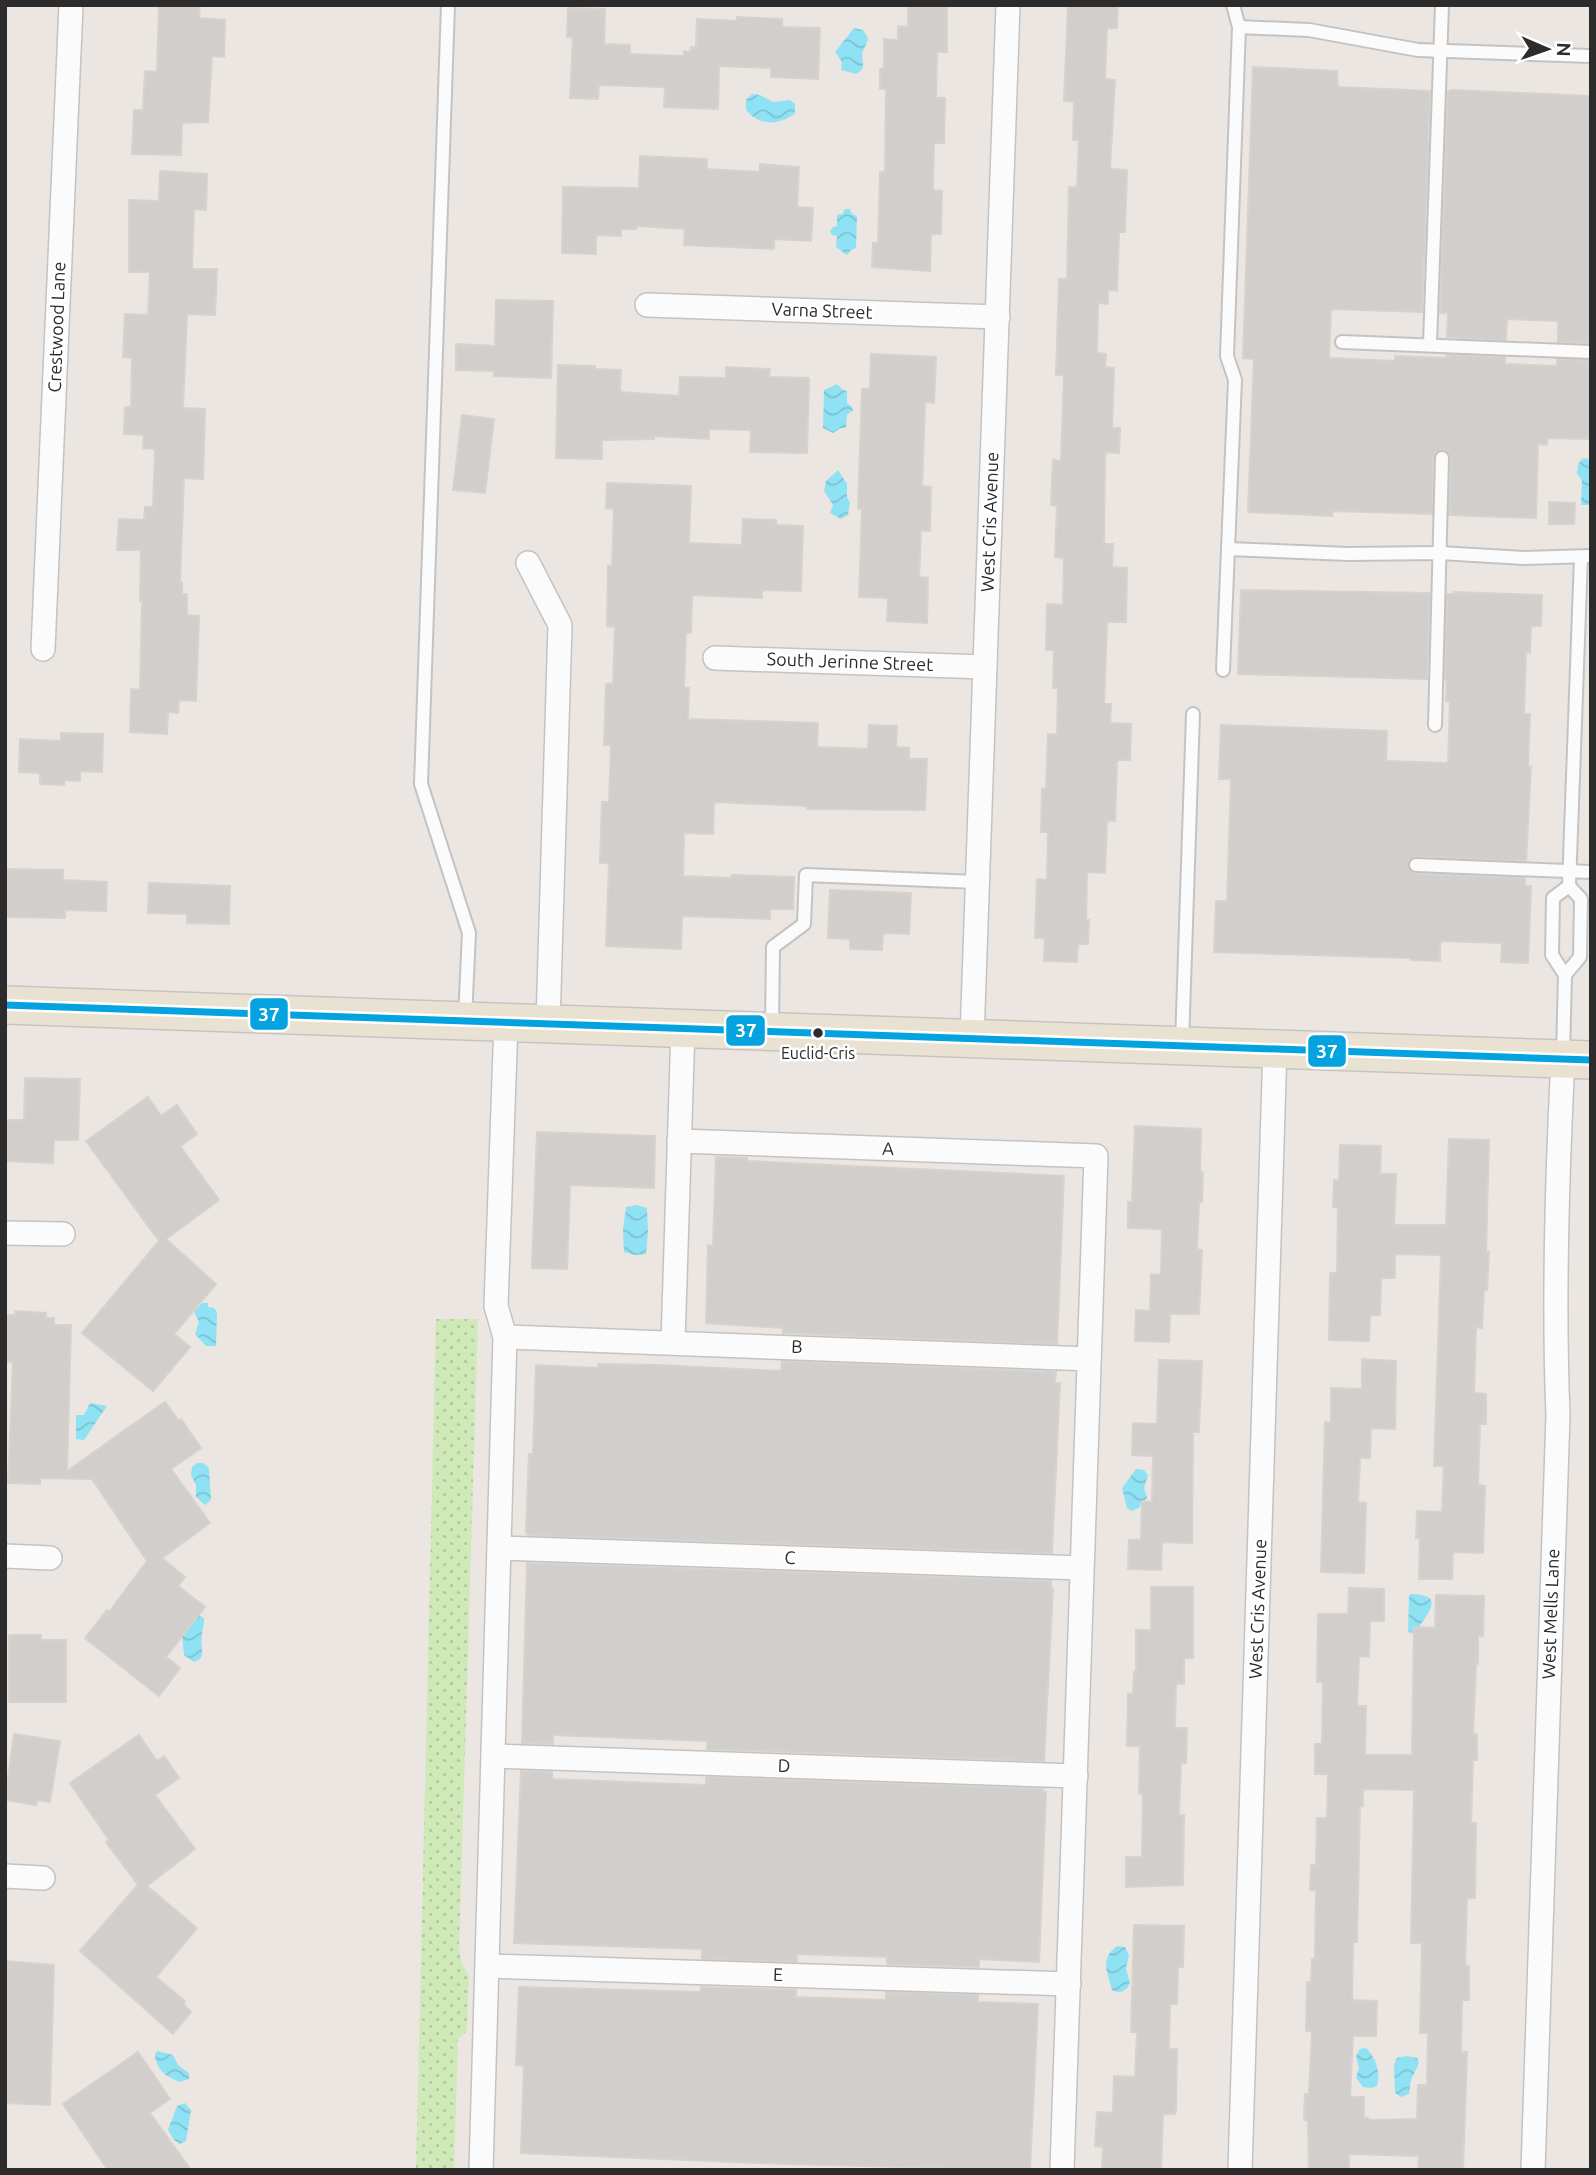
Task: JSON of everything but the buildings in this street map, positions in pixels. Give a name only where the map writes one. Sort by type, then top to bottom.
[{"type":"main road","points":[[5,1005],[1577,1059]]},
{"type":"street","name":"Crestwood Lane","points":[[43,649],[71,5]]},
{"type":"street","name":"West Cris Avenue","points":[[972,1038],[1008,5]]},
{"type":"street","name":"Varna Street","points":[[647,305],[998,317]]},
{"type":"street","points":[[528,563],[560,625],[548,1023]]},
{"type":"street","name":"South Jerinne Street","points":[[715,658],[985,667]]},
{"type":"street","points":[[481,2170],[505,1337],[496,1306],[506,1022]]},
{"type":"street","points":[[673,1342],[683,1028]]},
{"type":"street","name":"West Cris Avenue","points":[[1240,2170],[1275,1047]]},
{"type":"street","name":"West Mells Lane","points":[[1533,2170],[1558,1415],[1555,1292],[1577,1059]]},
{"type":"street","name":"A","points":[[679,1141],[1096,1156],[1089,1359]]},
{"type":"street","points":[[5,1233],[63,1234]]},
{"type":"street","name":"B","points":[[505,1337],[1089,1359]]},
{"type":"street","points":[[1062,2170],[1089,1359]]},
{"type":"street","name":"C","points":[[499,1548],[1082,1568]]},
{"type":"street","points":[[5,1556],[50,1558]]},
{"type":"street","name":"D","points":[[493,1756],[1076,1776]]},
{"type":"street","points":[[5,1876],[43,1878]]},
{"type":"street","name":"E","points":[[488,1966],[1069,1984]]},
{"type":"lane","points":[[448,5],[421,784],[469,933],[465,1021]]},
{"type":"lane","points":[[1223,670],[1235,380],[1227,356],[1239,27],[1233,5]]},
{"type":"lane","points":[[1430,344],[1442,5]]},
{"type":"lane","points":[[1239,27],[1310,30],[1440,52],[1591,56]]},
{"type":"lane","points":[[1342,342],[1591,352]]},
{"type":"lane","points":[[1436,725],[1443,458]]},
{"type":"lane","points":[[1228,550],[1348,554],[1440,553],[1524,558],[1586,557],[1576,673],[1569,871],[1569,886],[1581,899],[1580,957],[1565,975]]},
{"type":"lane","points":[[1576,673],[1591,674]]},
{"type":"lane","points":[[1182,1045],[1193,714]]},
{"type":"lane","points":[[1416,865],[1591,872]]},
{"type":"lane","points":[[771,1031],[774,947],[804,925],[806,875],[977,882]]},
{"type":"lane","points":[[1569,886],[1553,898],[1552,955],[1565,975],[1577,1059]]},
{"type":"green space","points":[[436,1319],[478,1319],[459,1950],[462,1964],[469,1975],[467,2031],[458,2039],[454,2170],[416,2170]]},
{"type":"water","points":[[854,28],[863,30],[868,38],[862,54],[863,68],[856,74],[841,70],[842,62],[835,52]]},
{"type":"water","points":[[752,94],[773,102],[790,100],[795,104],[795,113],[776,122],[757,119],[746,110],[746,100]]},
{"type":"water","points":[[845,209],[850,209],[852,214],[857,216],[856,248],[847,255],[836,247],[837,236],[830,231],[837,226],[837,215],[842,214]]},
{"type":"water","points":[[837,384],[847,391],[847,403],[853,410],[847,415],[846,428],[833,433],[823,428],[824,390]]},
{"type":"water","points":[[1583,458],[1591,459],[1591,505],[1581,505],[1582,480],[1577,474],[1578,464]]},
{"type":"water","points":[[838,470],[847,484],[850,503],[848,515],[841,519],[830,513],[833,505],[824,491],[826,481]]},
{"type":"water","points":[[636,1205],[647,1208],[648,1231],[646,1254],[635,1255],[624,1252],[623,1230],[626,1207]]},
{"type":"water","points":[[202,1303],[208,1303],[208,1307],[217,1312],[216,1346],[206,1346],[195,1334],[199,1322],[194,1312]]},
{"type":"water","points":[[90,1403],[107,1406],[84,1440],[76,1439],[76,1415],[84,1415]]},
{"type":"water","points":[[203,1463],[209,1468],[211,1500],[205,1505],[196,1497],[196,1485],[191,1475],[192,1467]]},
{"type":"water","points":[[1136,1469],[1144,1470],[1148,1475],[1144,1488],[1147,1498],[1139,1508],[1132,1511],[1127,1508],[1122,1488]]},
{"type":"water","points":[[1411,1594],[1423,1595],[1432,1603],[1416,1634],[1408,1632]]},
{"type":"water","points":[[198,1615],[204,1618],[202,1652],[201,1658],[194,1662],[184,1655],[182,1635]]},
{"type":"water","points":[[1117,1946],[1125,1947],[1129,1955],[1126,1969],[1130,1982],[1121,1992],[1112,1990],[1106,1966],[1108,1956]]},
{"type":"water","points":[[1366,2048],[1378,2071],[1377,2086],[1371,2088],[1363,2087],[1356,2078],[1359,2068],[1356,2056],[1360,2049]]},
{"type":"water","points":[[158,2051],[173,2055],[178,2065],[189,2073],[189,2079],[180,2082],[162,2072],[156,2059],[155,2053]]},
{"type":"water","points":[[1397,2058],[1417,2058],[1419,2063],[1411,2080],[1409,2094],[1401,2097],[1395,2093],[1394,2065]]},
{"type":"water","points":[[185,2103],[191,2110],[186,2141],[180,2144],[168,2130],[177,2106]]},
{"type":"transit line","name":"37","points":[[5,1005],[1591,1060]]},
{"type":"place","name":"Euclid-Cris","points":[[818,1033]]}]
